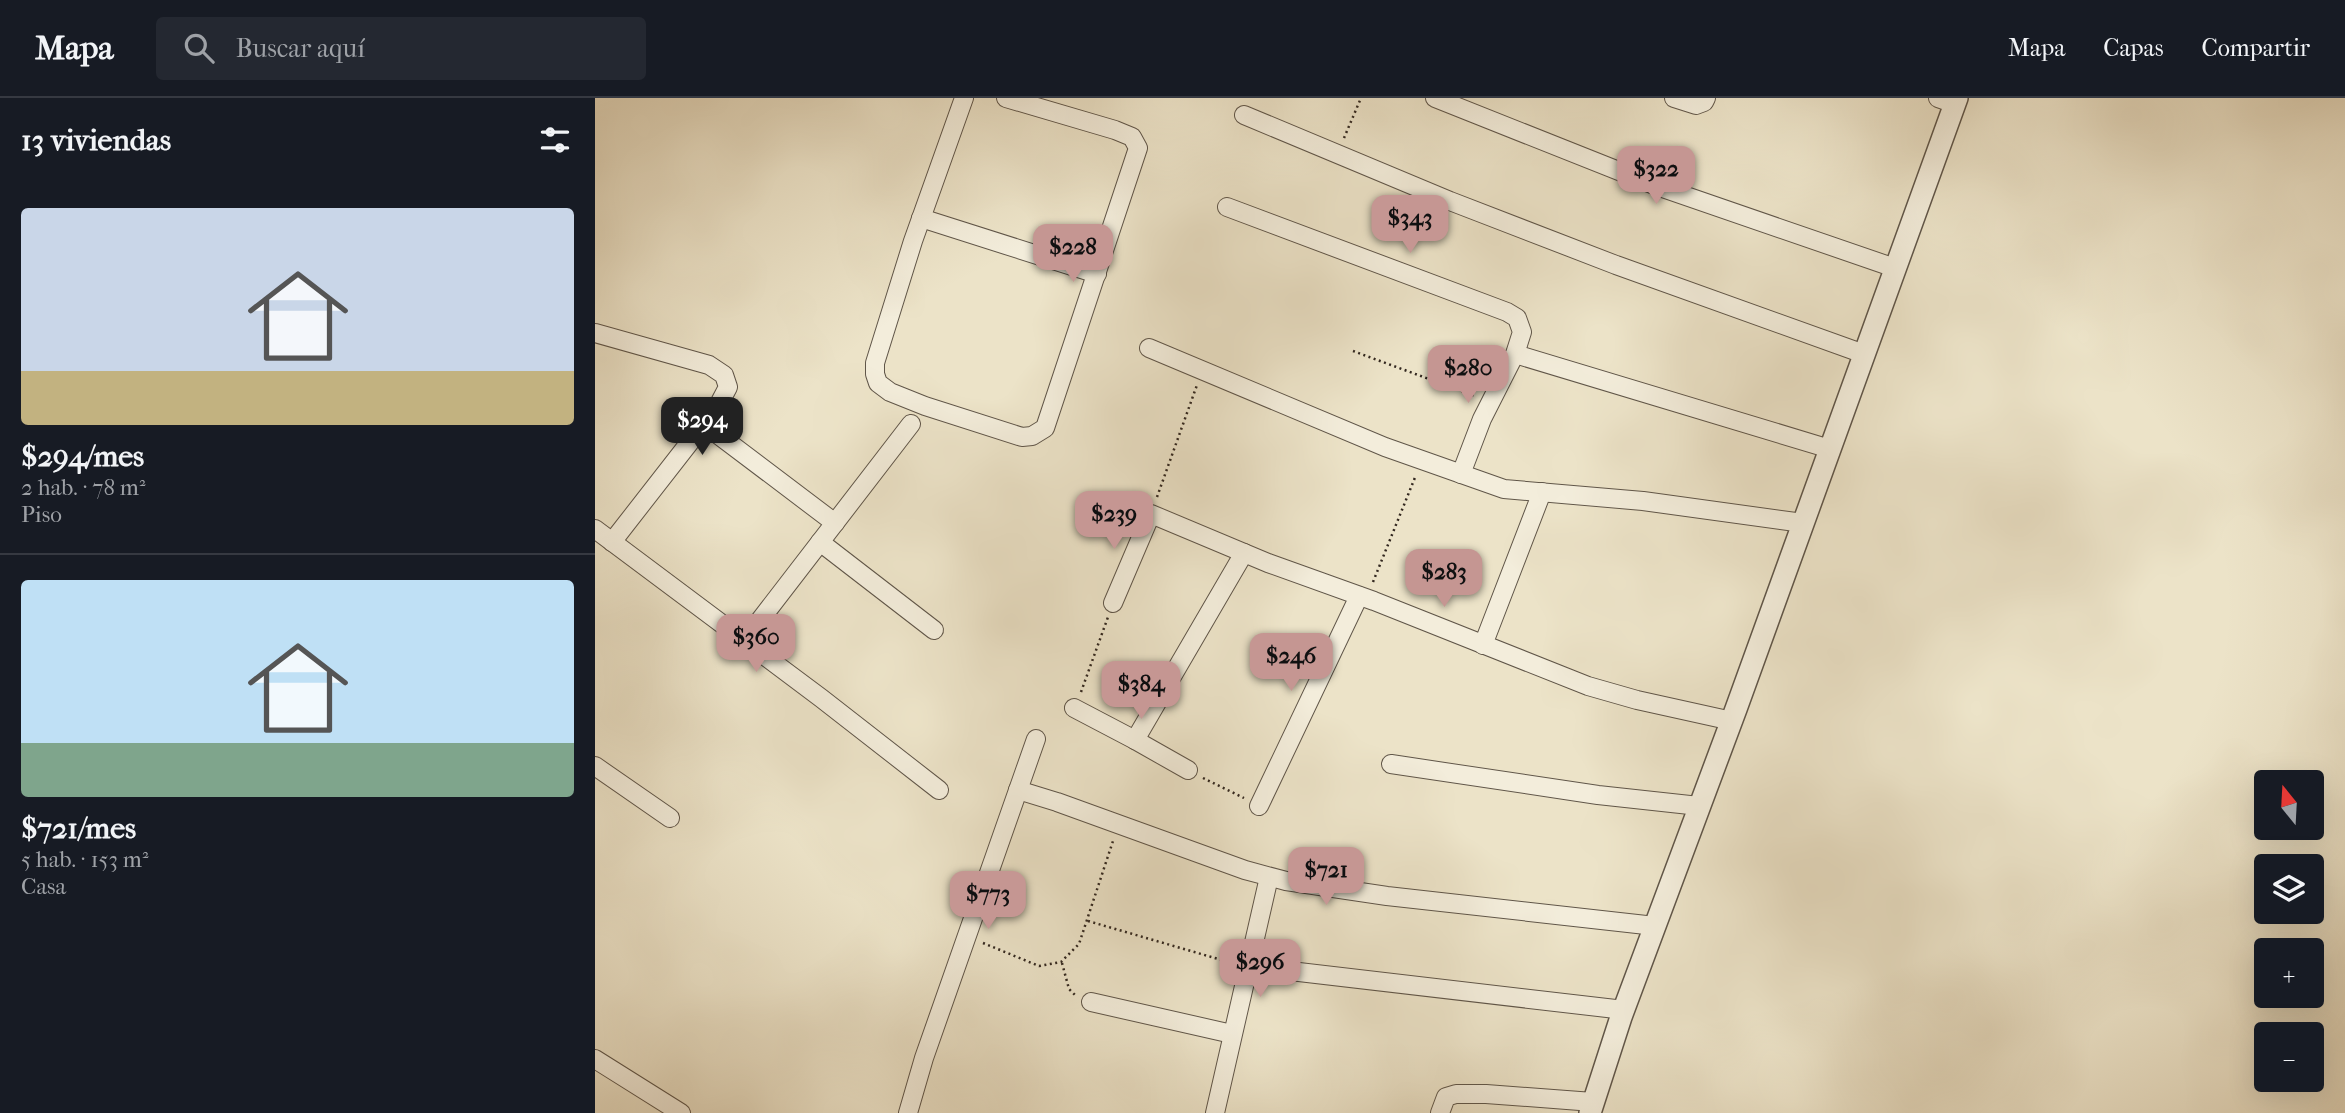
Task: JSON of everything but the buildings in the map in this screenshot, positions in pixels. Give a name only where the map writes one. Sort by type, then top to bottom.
[{"type":"street","points":[[964,98],[921,218],[875,363],[874,374],[878,383],[890,392],[925,407],[1012,435],[1032,436],[1041,433],[1045,428],[1136,158],[1137,148],[1132,136],[1006,98]]},
{"type":"street","points":[[1435,98],[1654,185],[1895,268]]},
{"type":"street","points":[[1674,98],[1696,105],[1704,102],[1706,98]]},
{"type":"street","points":[[1440,1113],[1446,1097],[1456,1094],[1486,1094],[1591,1108],[1623,1010],[1732,721],[1895,268],[1950,100]]},
{"type":"street","points":[[1244,115],[1450,201],[1615,265],[1864,354]]},
{"type":"street","points":[[1227,207],[1517,318],[1522,332],[1515,354],[1491,402],[1461,474]]},
{"type":"street","points":[[921,218],[1097,274]]},
{"type":"street","points":[[595,332],[718,369],[724,375],[728,387],[718,405],[612,542]]},
{"type":"street","points":[[1149,348],[1385,447],[1504,489],[1643,501],[1803,523]]},
{"type":"street","points":[[1515,354],[1830,449]]},
{"type":"street","points":[[703,424],[835,523]]},
{"type":"street","points":[[744,641],[911,424]]},
{"type":"street","points":[[1483,645],[1542,492]]},
{"type":"street","points":[[1113,603],[1151,514],[1588,687],[1732,721]]},
{"type":"street","points":[[595,529],[939,790]]},
{"type":"street","points":[[820,542],[934,630]]},
{"type":"street","points":[[1135,740],[1244,553]]},
{"type":"street","points":[[1259,806],[1363,597]]},
{"type":"street","points":[[1074,708],[1188,770]]},
{"type":"street","points":[[908,1113],[923,1058],[1036,739]]},
{"type":"street","points":[[1391,764],[1699,806]]},
{"type":"street","points":[[595,766],[670,818]]},
{"type":"street","points":[[1018,790],[1245,870],[1286,881],[1655,926]]},
{"type":"street","points":[[1215,1113],[1269,877]]},
{"type":"street","points":[[1247,966],[1623,1010]]},
{"type":"street","points":[[1091,1002],[1232,1034]]},
{"type":"street","points":[[595,1059],[681,1113]]},
{"type":"path","points":[[1337,154],[1361,98]]},
{"type":"path","points":[[1353,351],[1491,402]]},
{"type":"path","points":[[1151,514],[1203,370]]},
{"type":"path","points":[[1363,597],[1422,460]]},
{"type":"path","points":[[1074,708],[1113,603]]},
{"type":"path","points":[[1188,770],[1259,806]]},
{"type":"path","points":[[967,936],[1039,966],[1061,962],[1079,944],[1118,825]]},
{"type":"path","points":[[1088,921],[1247,966]]},
{"type":"path","points":[[1061,962],[1069,989],[1091,1002]]}]
